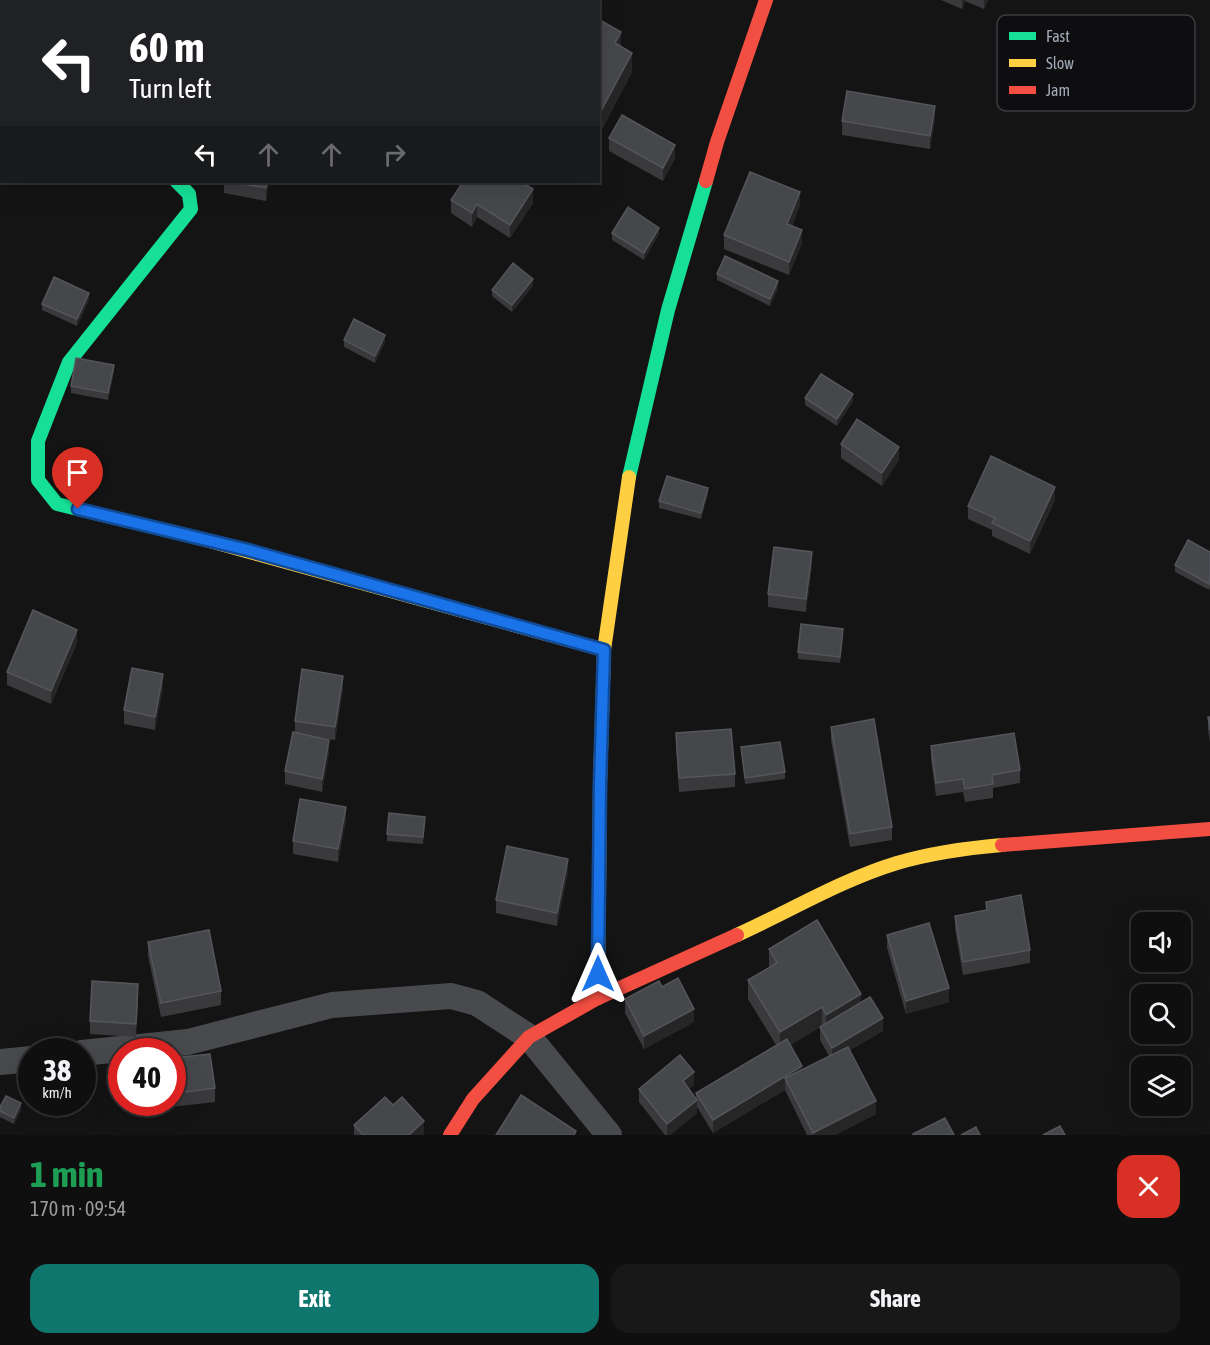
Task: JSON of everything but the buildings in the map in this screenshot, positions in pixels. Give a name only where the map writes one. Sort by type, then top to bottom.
[{"type":"street","points":[[598,998],[604,650],[631,464],[668,310],[717,142],[766,0]]},
{"type":"street","points":[[178,183],[189,194],[191,209],[69,362],[38,441],[38,480],[57,504],[248,550],[604,650]]},
{"type":"street","points":[[450,1135],[473,1099],[529,1037],[598,998],[843,884],[897,863],[967,848],[1210,829]]},
{"type":"street","points":[[96,1052],[188,1042],[332,1005],[451,996],[477,1003],[529,1037],[609,1135]]},
{"type":"street","points":[[0,1062],[18,1060]]},
{"type":"traffic: fast","points":[[629,477],[668,310],[706,181]]},
{"type":"traffic: fast","points":[[178,183],[189,194],[191,209],[69,362],[38,441],[38,480],[57,504],[206,540]]},
{"type":"traffic: slow","points":[[598,998],[604,650],[629,477]]},
{"type":"traffic: slow","points":[[206,540],[604,650]]},
{"type":"traffic: slow","points":[[737,935],[876,870],[910,859],[962,849],[1002,845]]},
{"type":"traffic: jam","points":[[706,181],[717,142],[766,0]]},
{"type":"traffic: jam","points":[[1002,845],[1210,829]]},
{"type":"traffic: jam","points":[[450,1135],[473,1099],[529,1037],[598,998],[737,935]]},
{"type":"route","points":[[78,509],[248,550],[604,650],[598,974]]}]
